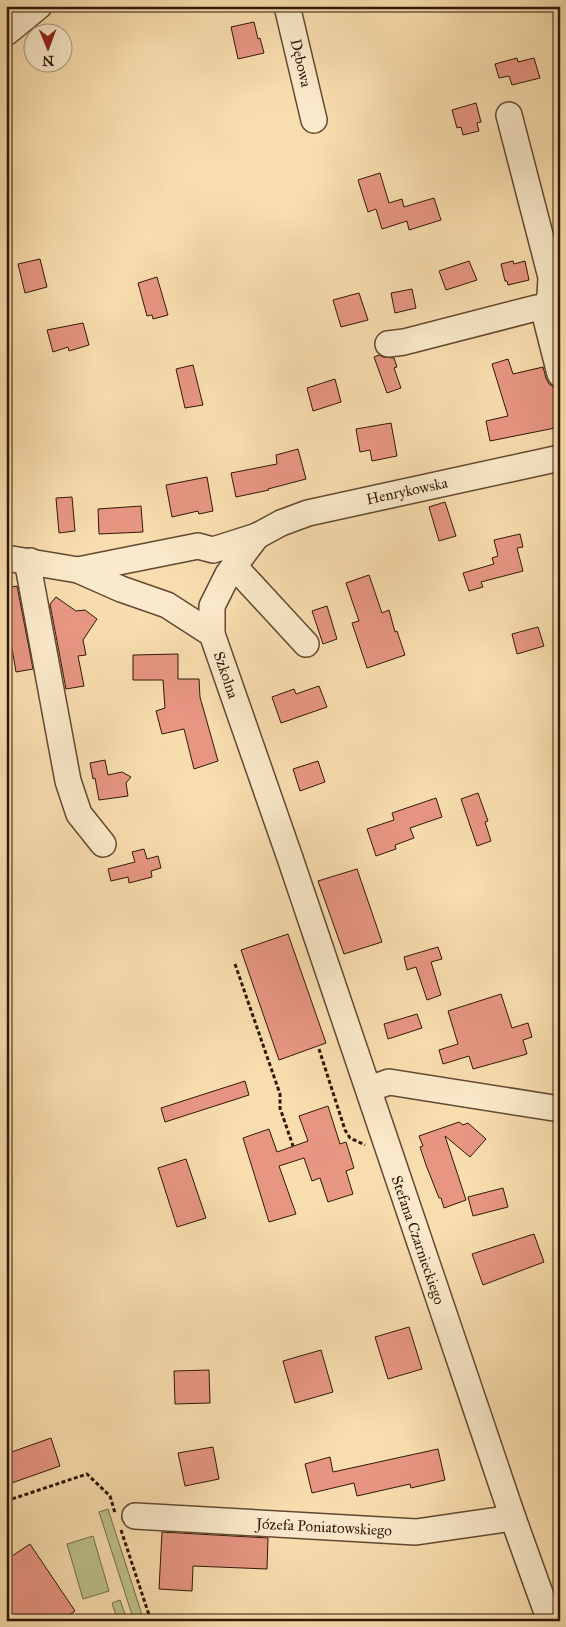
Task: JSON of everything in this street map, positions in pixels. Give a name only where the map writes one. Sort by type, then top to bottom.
[{"type":"street","points":[[6,33],[39,6]]},
{"type":"street","name":"Dębowa","points":[[287,6],[314,120]]},
{"type":"street","points":[[509,115],[551,277],[550,296],[544,311],[560,374]]},
{"type":"street","points":[[388,344],[404,342],[536,308],[544,311]]},
{"type":"street","name":"Henrykowska","points":[[78,570],[198,546],[213,550],[257,536],[281,523],[308,513],[560,458]]},
{"type":"street","name":"Henrykowska","points":[[212,634],[212,606],[231,570],[257,536]]},
{"type":"street","points":[[213,550],[306,644]]},
{"type":"street","points":[[121,589],[128,559]]},
{"type":"street","points":[[18,560],[78,570]]},
{"type":"street","points":[[18,560],[29,572],[68,782],[79,814],[104,844]]},
{"type":"street","name":"Szkolna","points":[[78,570],[121,589],[167,605],[212,634],[290,858]]},
{"type":"street","points":[[167,605],[212,606]]},
{"type":"street","name":"Stefana Czarnieckiego","points":[[290,858],[513,1518],[550,1621]]},
{"type":"street","points":[[369,1089],[388,1082],[560,1109]]},
{"type":"street","name":"Józefa Poniatowskiego","points":[[135,1516],[416,1532],[513,1518]]},
{"type":"path","points":[[234,964],[280,1094],[280,1108],[293,1146]]},
{"type":"path","points":[[319,1049],[344,1130],[350,1138],[370,1148]]},
{"type":"path","points":[[6,1501],[87,1474],[110,1496],[150,1621]]},
{"type":"green space","points":[[108,1509],[144,1621],[134,1621],[99,1512]]},
{"type":"green space","points":[[93,1536],[109,1591],[83,1599],[67,1544]]},
{"type":"green space","points":[[120,1600],[126,1621],[118,1621],[112,1603]]},
{"type":"building","points":[[254,22],[264,53],[238,59],[231,27]]},
{"type":"building","points":[[517,58],[518,62],[534,58],[540,78],[512,85],[509,76],[499,78],[495,64]]},
{"type":"building","points":[[476,103],[481,122],[477,123],[479,131],[463,135],[461,127],[457,128],[452,110]]},
{"type":"building","points":[[380,173],[389,203],[402,199],[404,207],[434,198],[441,220],[409,230],[407,221],[382,229],[376,209],[368,212],[358,180]]},
{"type":"building","points":[[40,259],[47,287],[25,293],[18,264]]},
{"type":"building","points":[[469,261],[477,280],[446,290],[439,271]]},
{"type":"building","points":[[513,261],[514,264],[525,261],[529,280],[508,285],[507,281],[505,281],[501,264]]},
{"type":"building","points":[[157,277],[168,315],[153,319],[152,315],[147,316],[138,283]]},
{"type":"building","points":[[412,289],[416,308],[395,313],[391,293]]},
{"type":"building","points":[[359,293],[368,320],[341,327],[333,300]]},
{"type":"building","points":[[83,323],[89,345],[69,351],[68,347],[53,352],[47,330]]},
{"type":"building","points":[[379,355],[394,358],[397,367],[394,368],[401,388],[387,393],[374,357]]},
{"type":"building","points":[[508,359],[513,374],[543,367],[549,384],[554,387],[560,409],[560,427],[490,441],[486,421],[508,416],[492,364]]},
{"type":"building","points":[[193,365],[203,405],[185,408],[176,369]]},
{"type":"building","points":[[335,379],[341,402],[313,411],[307,388]]},
{"type":"building","points":[[391,423],[397,456],[372,461],[370,450],[360,452],[356,429]]},
{"type":"building","points":[[298,449],[306,479],[236,497],[231,473],[277,464],[276,455]]},
{"type":"building","points":[[207,477],[213,511],[199,514],[198,511],[172,517],[166,485]]},
{"type":"building","points":[[72,497],[75,531],[59,533],[56,498]]},
{"type":"building","points":[[445,502],[456,536],[439,541],[429,507]]},
{"type":"building","points":[[141,506],[143,532],[99,534],[98,509]]},
{"type":"building","points":[[520,534],[523,547],[517,548],[523,571],[481,582],[483,587],[469,591],[463,573],[494,564],[492,558],[498,556],[494,540]]},
{"type":"building","points":[[369,575],[382,613],[389,610],[395,632],[397,631],[405,655],[367,668],[352,623],[359,621],[346,583]]},
{"type":"building","points":[[17,586],[33,669],[16,672],[6,613],[6,588]]},
{"type":"building","points":[[56,597],[76,611],[85,610],[97,619],[83,640],[86,655],[78,656],[84,686],[66,689],[50,604]]},
{"type":"building","points":[[327,606],[337,639],[323,644],[312,611]]},
{"type":"building","points":[[538,627],[544,646],[517,654],[512,634]]},
{"type":"building","points":[[178,654],[178,679],[199,679],[200,697],[218,761],[194,769],[184,729],[162,734],[156,711],[165,708],[163,680],[133,680],[133,655]]},
{"type":"building","points":[[319,686],[327,707],[281,723],[272,697],[294,689],[296,694]]},
{"type":"building","points":[[105,760],[108,775],[122,772],[131,777],[126,783],[128,796],[99,800],[90,763]]},
{"type":"building","points":[[318,761],[325,782],[300,791],[293,769]]},
{"type":"building","points":[[478,793],[488,821],[485,822],[491,841],[477,846],[461,799]]},
{"type":"building","points":[[436,798],[442,817],[410,828],[414,838],[395,845],[396,849],[376,856],[367,829],[394,820],[392,813]]},
{"type":"building","points":[[144,849],[147,859],[158,856],[161,868],[151,871],[152,877],[129,883],[128,877],[111,881],[108,869],[135,862],[132,852]]},
{"type":"building","points":[[357,869],[382,942],[344,954],[318,881]]},
{"type":"building","points":[[288,934],[326,1043],[279,1060],[241,950]]},
{"type":"building","points":[[438,947],[442,959],[431,962],[441,995],[427,1000],[416,967],[407,970],[404,957]]},
{"type":"building","points":[[501,994],[512,1028],[528,1023],[532,1037],[523,1040],[527,1054],[473,1069],[469,1056],[443,1064],[439,1050],[458,1044],[448,1011]]},
{"type":"building","points":[[417,1014],[422,1028],[388,1039],[384,1024]]},
{"type":"building","points":[[245,1081],[249,1095],[165,1122],[161,1108]]},
{"type":"building","points":[[328,1106],[340,1144],[346,1142],[354,1168],[346,1171],[353,1194],[328,1202],[320,1178],[312,1181],[304,1158],[279,1166],[296,1214],[269,1222],[243,1138],[269,1129],[277,1152],[308,1141],[299,1116]]},
{"type":"building","points":[[459,1122],[463,1125],[468,1123],[486,1139],[470,1157],[445,1136],[466,1200],[444,1208],[426,1165],[420,1147],[423,1146],[419,1136]]},
{"type":"building","points":[[186,1159],[206,1218],[177,1227],[158,1168]]},
{"type":"building","points":[[503,1188],[508,1207],[473,1216],[468,1197]]},
{"type":"building","points":[[534,1234],[544,1262],[483,1285],[472,1254]]},
{"type":"building","points":[[409,1327],[422,1369],[388,1379],[375,1337]]},
{"type":"building","points":[[321,1350],[333,1392],[295,1403],[283,1361]]},
{"type":"building","points":[[209,1370],[210,1403],[175,1404],[174,1371]]},
{"type":"building","points":[[51,1438],[60,1466],[6,1485],[6,1454]]},
{"type":"building","points":[[213,1447],[219,1479],[185,1486],[178,1453]]},
{"type":"building","points":[[438,1449],[445,1480],[411,1488],[410,1484],[357,1496],[354,1483],[312,1493],[305,1464],[330,1457],[333,1472]]},
{"type":"building","points":[[162,1532],[268,1538],[267,1569],[193,1566],[192,1591],[159,1589]]},
{"type":"building","points":[[30,1544],[75,1611],[60,1621],[6,1621],[6,1560]]}]
